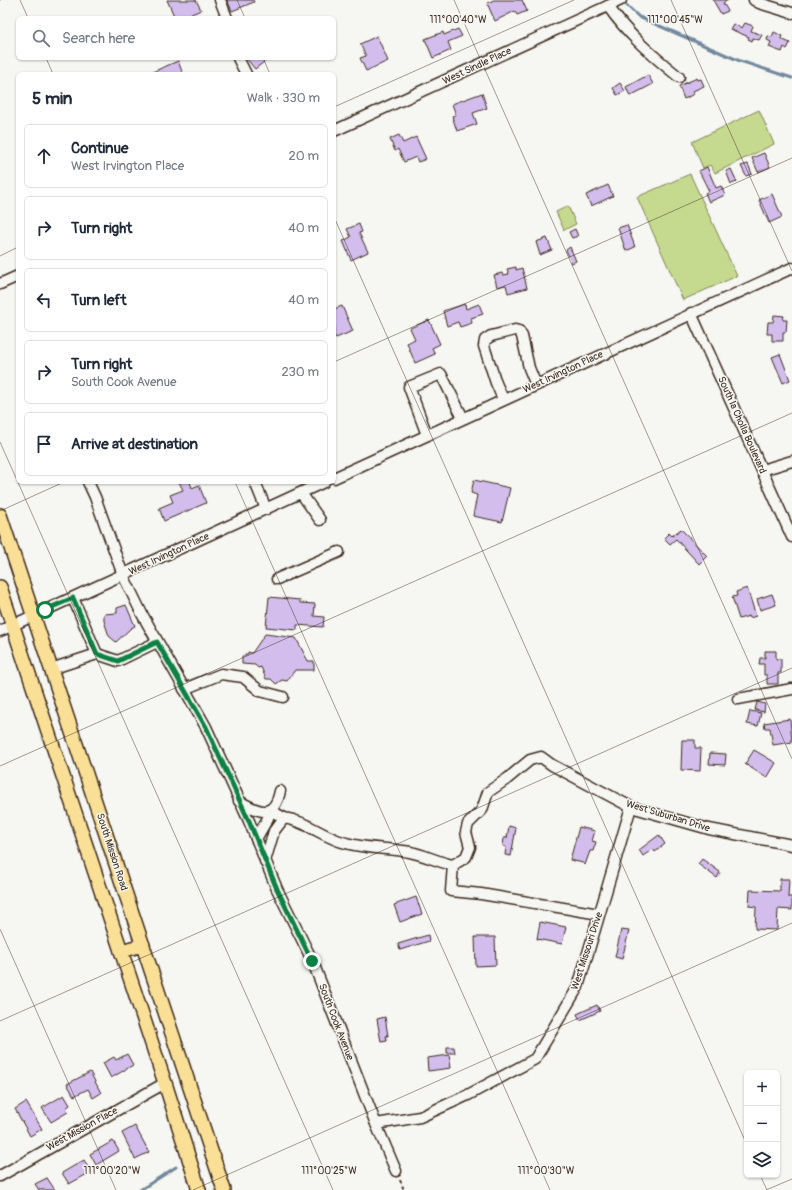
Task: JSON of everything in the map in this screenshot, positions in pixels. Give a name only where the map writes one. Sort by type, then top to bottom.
[{"type":"main road","name":"South Mission Road","points":[[0,515],[224,1190]]},
{"type":"main road","points":[[0,587],[165,1083],[199,1190]]},
{"type":"main road","points":[[121,950],[143,945]]},
{"type":"street","points":[[220,0],[226,16]]},
{"type":"street","name":"West Sindle Place","points":[[336,130],[621,0]]},
{"type":"street","points":[[754,0],[759,3],[792,13]]},
{"type":"street","points":[[608,6],[619,22],[645,48],[679,77]]},
{"type":"street","points":[[239,60],[245,72]]},
{"type":"street","name":"West Irvington Place","points":[[336,477],[503,399],[792,268]]},
{"type":"street","points":[[0,284],[16,277]]},
{"type":"street","name":"South la Cholla Boulevard","points":[[691,313],[791,534]]},
{"type":"street","points":[[503,399],[484,346],[485,340],[491,336],[515,330],[519,331],[522,336],[529,368],[536,385]]},
{"type":"street","points":[[427,435],[409,387],[441,374],[462,418]]},
{"type":"street","points":[[762,470],[792,461]]},
{"type":"street","name":"South Cook Avenue","points":[[89,484],[123,575],[157,642],[206,727],[265,861],[312,961],[396,1171]]},
{"type":"street","points":[[256,484],[266,509]]},
{"type":"street","name":"West Irvington Place","points":[[0,631],[320,484]]},
{"type":"street","points":[[301,493],[320,520]]},
{"type":"street","points":[[277,579],[339,552]]},
{"type":"street","points":[[73,598],[97,654]]},
{"type":"street","points":[[51,669],[97,654],[118,661],[157,642]]},
{"type":"street","points":[[184,689],[221,674],[243,677],[260,691],[284,697]]},
{"type":"street","points":[[738,699],[792,690]]},
{"type":"street","name":"West Suburban Drive","points":[[454,865],[466,857],[470,847],[466,832],[468,824],[482,810],[488,792],[530,760],[541,757],[552,765],[631,807],[709,829],[792,845]]},
{"type":"street","points":[[256,839],[268,818],[270,810],[277,802],[280,791]]},
{"type":"street","points":[[239,801],[255,810],[270,810],[284,818],[295,820],[346,844],[409,852],[429,857],[442,863],[454,865],[451,891],[481,894],[599,914]]},
{"type":"street","name":"West Missouri Drive","points":[[376,1124],[420,1117],[468,1095],[535,1059],[578,986],[631,807]]},
{"type":"street","points":[[265,861],[274,831],[284,818]]},
{"type":"street","name":"West Mission Place","points":[[0,1176],[165,1083]]},
{"type":"green space","points":[[759,110],[774,144],[715,173],[710,165],[703,168],[692,142]]},
{"type":"green space","points":[[690,174],[737,276],[683,300],[637,197]]},
{"type":"green space","points":[[568,206],[576,224],[564,230],[556,212]]},
{"type":"building","points":[[167,0],[196,0],[201,10],[187,16],[174,16]]},
{"type":"building","points":[[227,0],[253,0],[254,2],[232,11]]},
{"type":"building","points":[[494,0],[522,0],[527,11],[517,15],[515,11],[495,21],[487,3]]},
{"type":"building","points":[[713,0],[728,0],[723,3],[728,11],[721,14]]},
{"type":"building","points":[[745,23],[753,26],[751,31],[762,35],[759,40],[753,38],[752,41],[748,39],[749,37],[730,29],[733,24],[742,28]]},
{"type":"building","points":[[458,29],[462,36],[448,42],[451,50],[433,58],[425,39],[443,32],[444,35]]},
{"type":"building","points":[[774,32],[782,36],[781,39],[790,43],[787,49],[784,47],[782,52],[769,47],[771,42],[767,40],[768,36],[772,37]]},
{"type":"building","points":[[377,36],[388,61],[366,71],[360,58],[366,56],[360,44]]},
{"type":"building","points":[[248,60],[266,60],[255,69]]},
{"type":"building","points":[[178,61],[182,72],[152,72]]},
{"type":"building","points":[[648,75],[653,84],[630,96],[626,87]]},
{"type":"building","points":[[697,78],[698,80],[701,79],[704,86],[693,91],[694,94],[684,99],[679,86]]},
{"type":"building","points":[[620,83],[625,91],[617,95],[613,88]]},
{"type":"building","points":[[482,93],[487,108],[473,113],[477,124],[457,131],[452,116],[456,115],[452,104]]},
{"type":"building","points":[[399,135],[403,143],[416,137],[426,159],[418,162],[416,157],[404,162],[398,149],[395,151],[390,139]]},
{"type":"building","points":[[764,153],[770,167],[758,172],[752,158]]},
{"type":"building","points":[[748,164],[752,174],[746,176],[741,166]]},
{"type":"building","points":[[707,167],[716,188],[721,186],[725,195],[709,202],[705,193],[709,191],[699,171]]},
{"type":"building","points":[[731,169],[737,182],[731,184],[726,171]]},
{"type":"building","points":[[608,185],[613,196],[591,206],[586,195]]},
{"type":"building","points":[[772,194],[782,217],[769,223],[759,200]]},
{"type":"building","points":[[359,224],[362,232],[359,233],[368,252],[351,260],[343,241],[351,237],[347,229]]},
{"type":"building","points":[[627,225],[635,247],[626,251],[618,228]]},
{"type":"building","points":[[575,229],[578,236],[572,238],[569,232]]},
{"type":"building","points":[[547,238],[552,250],[540,255],[536,242]]},
{"type":"building","points":[[570,247],[576,261],[572,263],[566,250]]},
{"type":"building","points":[[516,267],[516,270],[522,268],[527,288],[508,293],[506,285],[497,287],[494,275],[502,273],[503,275],[509,274],[507,269]]},
{"type":"building","points":[[465,304],[466,309],[479,304],[483,314],[471,318],[472,323],[460,327],[458,322],[447,326],[443,311]]},
{"type":"building","points":[[342,306],[353,331],[336,338],[336,308]]},
{"type":"building","points":[[774,315],[784,316],[783,320],[787,320],[786,332],[783,332],[783,341],[772,341],[772,334],[767,334],[768,322],[773,322]]},
{"type":"building","points":[[429,320],[440,344],[432,348],[435,354],[415,363],[407,343],[415,339],[410,328]]},
{"type":"building","points":[[780,354],[790,380],[783,383],[772,357]]},
{"type":"building","points":[[474,480],[510,488],[502,522],[473,516],[477,495],[471,493]]},
{"type":"building","points":[[180,484],[191,484],[192,488],[199,485],[206,503],[164,521],[159,508],[173,502],[170,495],[183,490]]},
{"type":"building","points":[[681,529],[707,556],[699,564],[676,539],[670,544],[664,538],[669,533],[672,536]]},
{"type":"building","points":[[747,588],[756,616],[750,618],[749,616],[739,619],[732,597],[737,596],[736,592]]},
{"type":"building","points":[[772,594],[776,605],[760,610],[757,599]]},
{"type":"building","points":[[269,597],[300,600],[300,603],[315,604],[314,616],[324,617],[323,627],[297,625],[297,630],[266,627]]},
{"type":"building","points":[[126,605],[135,626],[116,642],[109,636],[104,621],[104,614],[117,613],[117,608]]},
{"type":"building","points":[[265,634],[296,638],[308,661],[314,661],[314,670],[295,670],[287,681],[282,680],[276,684],[271,679],[266,679],[261,667],[258,668],[255,665],[242,664],[242,656],[248,654],[248,652],[252,653]]},
{"type":"building","points":[[765,651],[776,651],[776,659],[781,659],[781,673],[778,673],[778,684],[767,684],[767,675],[764,675],[764,664],[759,664],[760,658],[765,658]]},
{"type":"building","points":[[757,702],[765,704],[764,712],[755,710]]},
{"type":"building","points":[[750,711],[761,713],[758,726],[747,724]]},
{"type":"building","points":[[790,719],[792,742],[773,745],[770,728],[765,728],[764,723]]},
{"type":"building","points":[[682,740],[695,740],[695,748],[701,748],[700,771],[681,770]]},
{"type":"building","points":[[754,750],[776,763],[767,778],[745,764]]},
{"type":"building","points":[[710,753],[726,754],[725,765],[709,764]]},
{"type":"building","points":[[509,826],[516,828],[511,856],[505,855],[506,847],[503,846],[504,838],[507,838]]},
{"type":"building","points":[[579,827],[595,831],[592,841],[596,842],[593,851],[590,851],[585,865],[583,863],[570,860]]},
{"type":"building","points":[[659,835],[665,844],[655,852],[653,849],[643,856],[639,850]]},
{"type":"building","points":[[702,859],[720,872],[717,878],[698,864]]},
{"type":"building","points":[[780,879],[789,879],[788,897],[792,897],[792,910],[778,909],[777,930],[755,929],[756,907],[749,906],[750,890],[780,891]]},
{"type":"building","points":[[416,897],[422,914],[400,922],[394,905]]},
{"type":"building","points":[[540,922],[566,927],[562,944],[537,939]]},
{"type":"building","points":[[621,930],[629,931],[622,959],[615,957]]},
{"type":"building","points":[[428,935],[429,941],[400,950],[398,944]]},
{"type":"building","points":[[475,937],[495,937],[496,965],[476,966]]},
{"type":"building","points":[[597,1005],[600,1011],[580,1020],[577,1014]]},
{"type":"building","points":[[385,1017],[388,1036],[386,1036],[387,1041],[381,1042],[377,1019]]},
{"type":"building","points":[[447,1047],[454,1047],[455,1053],[447,1053]]},
{"type":"building","points":[[127,1054],[133,1065],[111,1078],[103,1063],[114,1057],[116,1060]]},
{"type":"building","points":[[449,1055],[451,1068],[428,1071],[427,1058]]},
{"type":"building","points":[[90,1072],[101,1093],[93,1098],[88,1089],[74,1096],[67,1084]]},
{"type":"building","points":[[64,1095],[70,1105],[66,1108],[68,1112],[51,1122],[42,1108]]},
{"type":"building","points":[[26,1102],[42,1129],[30,1136],[15,1109]]},
{"type":"building","points":[[135,1126],[149,1152],[135,1159],[122,1133]]},
{"type":"building","points":[[113,1141],[119,1151],[96,1165],[90,1154]]},
{"type":"building","points":[[84,1160],[91,1172],[69,1184],[62,1173]]},
{"type":"building","points":[[47,1178],[55,1190],[39,1190],[35,1184]]},
{"type":"waterway","points":[[622,1],[639,17],[740,61],[792,78]]},
{"type":"waterway","points":[[140,1190],[176,1167]]},
{"type":"route","points":[[45,610],[73,598],[97,654],[118,661],[157,642],[206,727],[249,821],[277,889],[312,961]]}]
